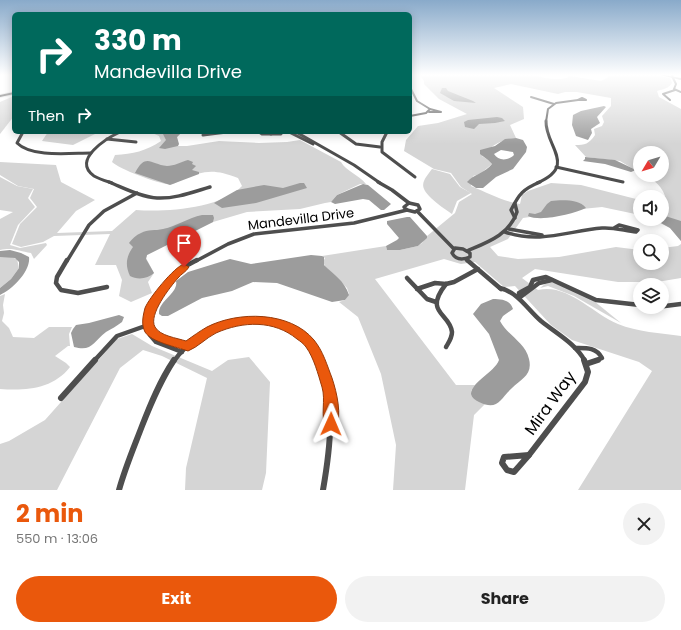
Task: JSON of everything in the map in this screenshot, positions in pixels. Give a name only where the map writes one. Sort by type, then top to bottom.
[{"type":"street","points":[[412,115],[429,110],[417,101],[415,98]]},
{"type":"street","points":[[534,98],[554,104],[578,100]]},
{"type":"street","points":[[514,218],[511,210],[515,204],[517,196],[521,192],[547,179],[556,167],[557,153],[546,129],[545,123],[548,109],[554,104]]},
{"type":"street","points":[[22,134],[17,143],[18,146],[24,149],[55,154],[91,153]]},
{"type":"street","points":[[116,134],[107,138],[91,153],[86,165],[90,174],[99,179],[150,197],[171,197],[197,192],[210,187]]},
{"type":"street","points":[[203,135],[211,134]]},
{"type":"street","points":[[262,134],[271,134]]},
{"type":"street","points":[[293,134],[324,148]]},
{"type":"street","points":[[300,134],[354,165],[369,177],[392,190],[409,203],[420,206],[420,209],[417,211],[454,249]]},
{"type":"street","points":[[342,134],[356,144],[380,147]]},
{"type":"street","points":[[385,134],[380,147],[383,153],[415,177]]},
{"type":"street","points":[[107,138],[136,142]]},
{"type":"street","points":[[556,167],[623,182]]},
{"type":"street","points":[[107,287],[86,292],[70,293],[58,288],[56,280],[89,225],[104,212],[137,193]]},
{"type":"street","points":[[407,210],[404,207],[409,203]]},
{"type":"street","points":[[467,251],[492,240],[507,230],[518,211],[515,204]]},
{"type":"street","name":"Mandevilla Drive","points":[[149,328],[149,314],[151,307],[177,272],[232,242],[262,232],[354,223],[407,210],[417,211]]},
{"type":"street","points":[[507,230],[516,236],[547,236],[614,228],[618,225],[627,229]]},
{"type":"street","points":[[459,248],[467,251],[470,256],[461,260],[454,257],[452,253],[454,249],[459,248]]},
{"type":"street","name":"Mira Way","points":[[466,259],[500,288],[519,298],[540,320],[575,348],[583,357],[586,364],[588,374],[585,382],[529,455]]},
{"type":"street","points":[[417,289],[435,283],[446,284],[462,279],[478,269]]},
{"type":"street","points":[[407,278],[427,299],[436,302]]},
{"type":"street","points":[[519,298],[539,283],[552,280],[596,300],[633,304]]},
{"type":"street","points":[[446,284],[438,294],[436,302],[439,311],[452,330],[452,338],[446,347]]},
{"type":"street","points":[[669,306],[681,304]]},
{"type":"street","points":[[119,490],[129,458],[153,398],[165,375],[182,352],[202,336],[217,328],[234,322],[266,320],[282,324],[295,330],[306,339],[313,347],[326,378],[331,399],[330,452],[323,490]]},
{"type":"street","points":[[149,328],[160,337],[188,346]]},
{"type":"street","points":[[149,328],[150,335],[156,342],[182,352]]},
{"type":"street","points":[[60,398],[117,336],[149,328]]},
{"type":"street","name":"Mira Way","points":[[575,348],[594,349],[600,353],[602,358],[586,364]]},
{"type":"shaded area","points":[[12,98],[12,119],[0,134],[0,102]]},
{"type":"shaded area","points":[[438,98],[509,98],[523,107],[524,119],[510,125],[516,138],[497,144],[482,156],[492,164],[480,174],[473,176],[471,186],[501,199],[520,204],[522,195],[528,191],[551,183],[581,185],[633,198],[633,214],[602,207],[582,209],[546,218],[523,218],[508,239],[490,247],[498,256],[518,259],[559,257],[616,247],[633,249],[633,270],[669,270],[669,247],[681,244],[681,278],[669,280],[669,278],[633,278],[633,282],[618,282],[535,269],[522,278],[538,290],[549,289],[569,295],[608,319],[625,327],[641,331],[681,336],[681,490],[578,490],[652,371],[639,362],[572,340],[551,325],[515,286],[504,287],[475,262],[461,264],[444,259],[375,279],[456,385],[475,385],[471,391],[475,399],[485,404],[474,415],[465,490],[393,490],[396,445],[381,374],[358,317],[339,302],[345,300],[349,294],[347,288],[325,266],[323,262],[325,258],[322,256],[386,246],[387,250],[400,250],[418,246],[427,236],[455,213],[459,202],[472,194],[461,187],[451,173],[434,169],[404,151],[406,140],[418,126],[438,123],[467,114]]},
{"type":"shaded area","points":[[449,98],[465,98],[476,103],[454,101]]},
{"type":"shaded area","points":[[610,98],[661,98],[681,109],[681,241],[670,228],[666,226],[669,226],[669,190],[662,190],[655,182],[669,182],[669,146],[633,146],[633,169],[620,161],[586,157],[575,145],[582,145],[593,138],[595,135],[594,129],[602,126],[604,122],[602,116],[611,106]]},
{"type":"shaded area","points":[[604,106],[606,107],[597,117],[600,123],[591,129],[592,133],[588,140],[576,136],[572,125],[573,115],[581,111]]},
{"type":"shaded area","points":[[497,117],[502,118],[505,121],[479,124],[474,129],[465,127],[464,122],[468,120]]},
{"type":"shaded area","points":[[47,134],[95,134],[73,145],[42,141]]},
{"type":"shaded area","points":[[154,134],[180,134],[177,137],[178,146],[219,141],[259,143],[300,140],[341,162],[346,168],[366,184],[360,184],[337,195],[331,202],[300,209],[247,212],[213,222],[147,255],[146,258],[154,273],[148,282],[152,293],[131,302],[119,296],[122,280],[116,265],[95,265],[110,234],[54,236],[43,242],[21,247],[12,244],[20,224],[37,207],[30,198],[34,189],[18,186],[0,175],[0,162],[56,165],[61,182],[95,200],[76,211],[57,233],[112,231],[136,210],[177,209],[207,204],[232,194],[242,186],[238,178],[216,172],[197,174],[173,184],[161,183],[123,169],[112,162],[115,155],[139,151],[161,141],[159,136]]},
{"type":"shaded area","points":[[163,134],[180,134],[177,137],[179,144],[178,146],[165,149],[159,148],[166,140]]},
{"type":"shaded area","points":[[516,138],[523,140],[527,147],[526,152],[513,169],[496,177],[483,188],[476,188],[467,182],[492,164],[480,154],[480,150],[495,146],[505,139]],"holes":[[[501,150],[513,152],[514,155],[506,159],[498,158],[494,154]]]},
{"type":"shaded area","points":[[585,157],[615,160],[633,169],[633,171],[631,172],[605,164],[583,161]]},
{"type":"shaded area","points":[[188,160],[193,162],[192,164],[196,166],[192,170],[199,172],[199,174],[170,185],[135,173],[142,163],[146,161],[167,166],[175,165]]},
{"type":"shaded area","points":[[432,169],[450,174],[460,187],[471,193],[457,201],[452,214],[433,200],[423,187],[426,177]]},
{"type":"shaded area","points":[[0,177],[17,186],[33,189],[28,198],[35,207],[18,225],[10,245],[20,248],[46,243],[47,245],[34,259],[31,253],[12,249],[0,250],[0,219],[13,212],[0,210]]},
{"type":"shaded area","points":[[304,183],[307,188],[256,203],[222,208],[214,203],[237,190],[264,185],[283,188]]},
{"type":"shaded area","points":[[363,184],[368,185],[391,204],[384,210],[381,210],[369,200],[363,199],[335,204],[331,202],[337,195]]},
{"type":"shaded area","points":[[565,200],[575,202],[586,208],[573,213],[549,218],[534,218],[528,216],[529,213],[535,214],[541,212],[551,201]]},
{"type":"shaded area","points":[[202,215],[213,215],[213,222],[147,255],[146,259],[154,273],[149,277],[142,278],[130,276],[127,268],[127,261],[133,247],[129,243],[134,237],[144,232],[168,228]]},
{"type":"shaded area","points":[[410,217],[427,236],[427,238],[418,246],[400,250],[387,250],[386,246],[399,238],[387,224],[387,221]]},
{"type":"shaded area","points":[[669,217],[681,221],[681,241],[666,226],[669,226]]},
{"type":"shaded area","points":[[10,250],[29,257],[29,262],[20,279],[5,293],[0,295],[0,288],[11,279],[19,268],[19,262],[15,258],[0,257],[0,251]]},
{"type":"shaded area","points":[[311,255],[324,257],[324,265],[338,278],[347,290],[349,295],[345,300],[332,302],[277,283],[253,282],[232,291],[202,298],[168,316],[162,316],[159,314],[162,305],[172,293],[176,285],[176,281],[188,272],[230,259],[251,264]]},
{"type":"shaded area","points":[[8,256],[17,259],[19,268],[11,279],[0,288],[0,257]]},
{"type":"shaded area","points":[[557,283],[594,301],[621,323],[574,296],[548,286],[540,288],[545,284]]},
{"type":"shaded area","points":[[5,294],[2,321],[9,328],[13,337],[34,338],[49,327],[72,327],[69,334],[70,346],[55,356],[70,367],[56,380],[29,389],[0,389],[0,296]]},
{"type":"shaded area","points":[[493,299],[500,299],[508,302],[512,306],[513,309],[503,316],[500,321],[507,331],[524,348],[530,364],[528,373],[501,400],[490,405],[473,398],[471,394],[472,389],[493,369],[499,360],[489,334],[473,314],[481,304]]},
{"type":"shaded area","points":[[119,315],[124,317],[122,322],[106,332],[92,345],[85,348],[74,347],[71,333],[76,325]]},
{"type":"shaded area","points":[[132,334],[152,346],[212,371],[228,360],[249,357],[270,382],[266,473],[262,490],[185,490],[186,468],[207,378],[162,356],[143,350],[120,368],[57,490],[0,490],[0,444],[9,441],[45,420],[117,339]]},
{"type":"route","points":[[184,267],[177,272],[167,284],[151,307],[148,322],[150,331],[160,337],[188,346],[212,330],[223,325],[239,321],[266,320],[277,322],[295,330],[303,335],[310,343],[319,359],[329,388],[331,399],[331,424]]}]
